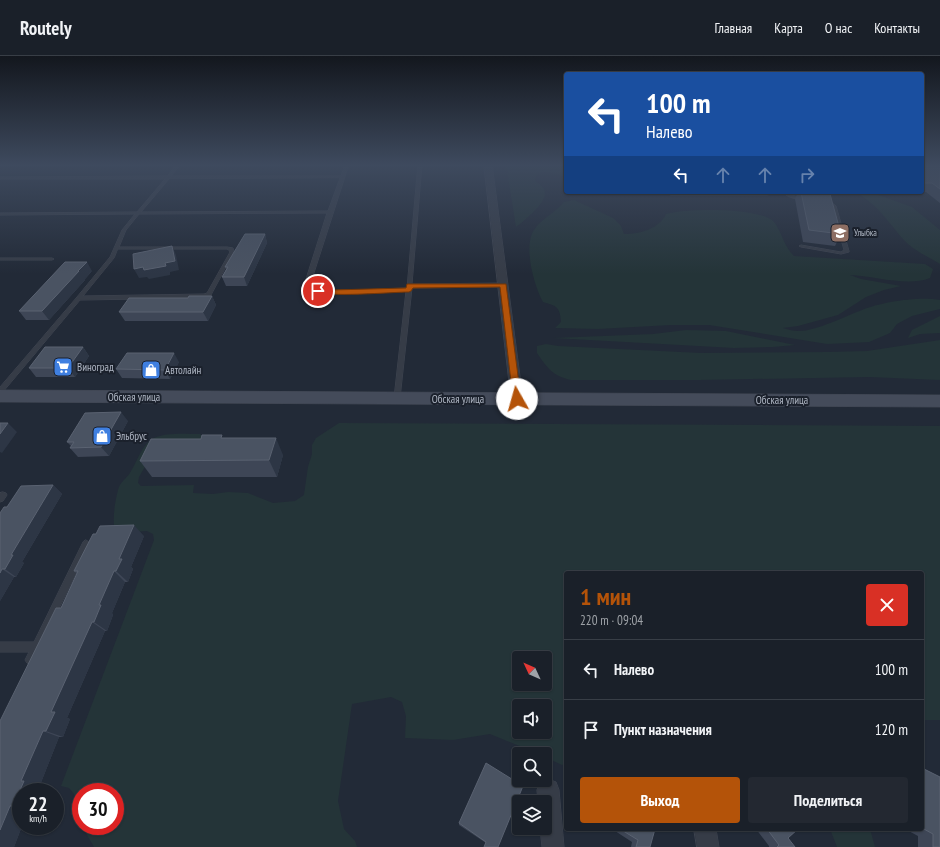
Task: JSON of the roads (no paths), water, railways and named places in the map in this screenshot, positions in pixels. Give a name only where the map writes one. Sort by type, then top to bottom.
[{"type":"street","points":[[493,201],[517,399]]},
{"type":"street","name":"Обская улица","points":[[0,396],[940,401]]},
{"type":"street","points":[[548,790],[553,847]]},
{"type":"street","points":[[705,831],[708,847]]},
{"type":"lane","points":[[0,391],[112,257],[124,230],[148,201]]},
{"type":"lane","points":[[334,201],[309,279],[309,284],[312,288],[318,291],[332,292],[504,285]]},
{"type":"lane","points":[[398,398],[417,201]]},
{"type":"lane","points":[[801,246],[841,253],[847,251],[834,206],[823,201]]},
{"type":"lane","points":[[0,214],[330,212]]},
{"type":"lane","points":[[79,298],[199,298],[209,294],[232,252],[231,249],[227,248],[116,248]]},
{"type":"lane","points":[[0,259],[52,259]]},
{"type":"lane","points":[[27,668],[86,544]]},
{"type":"lane","points":[[0,647],[37,647]]},
{"type":"place","name":"Улыбка","points":[[840,233]]},
{"type":"place","name":"Виноград","points":[[63,367]]},
{"type":"place","name":"Автолайн","points":[[151,370]]},
{"type":"place","name":"Эльбрус","points":[[102,436]]}]
